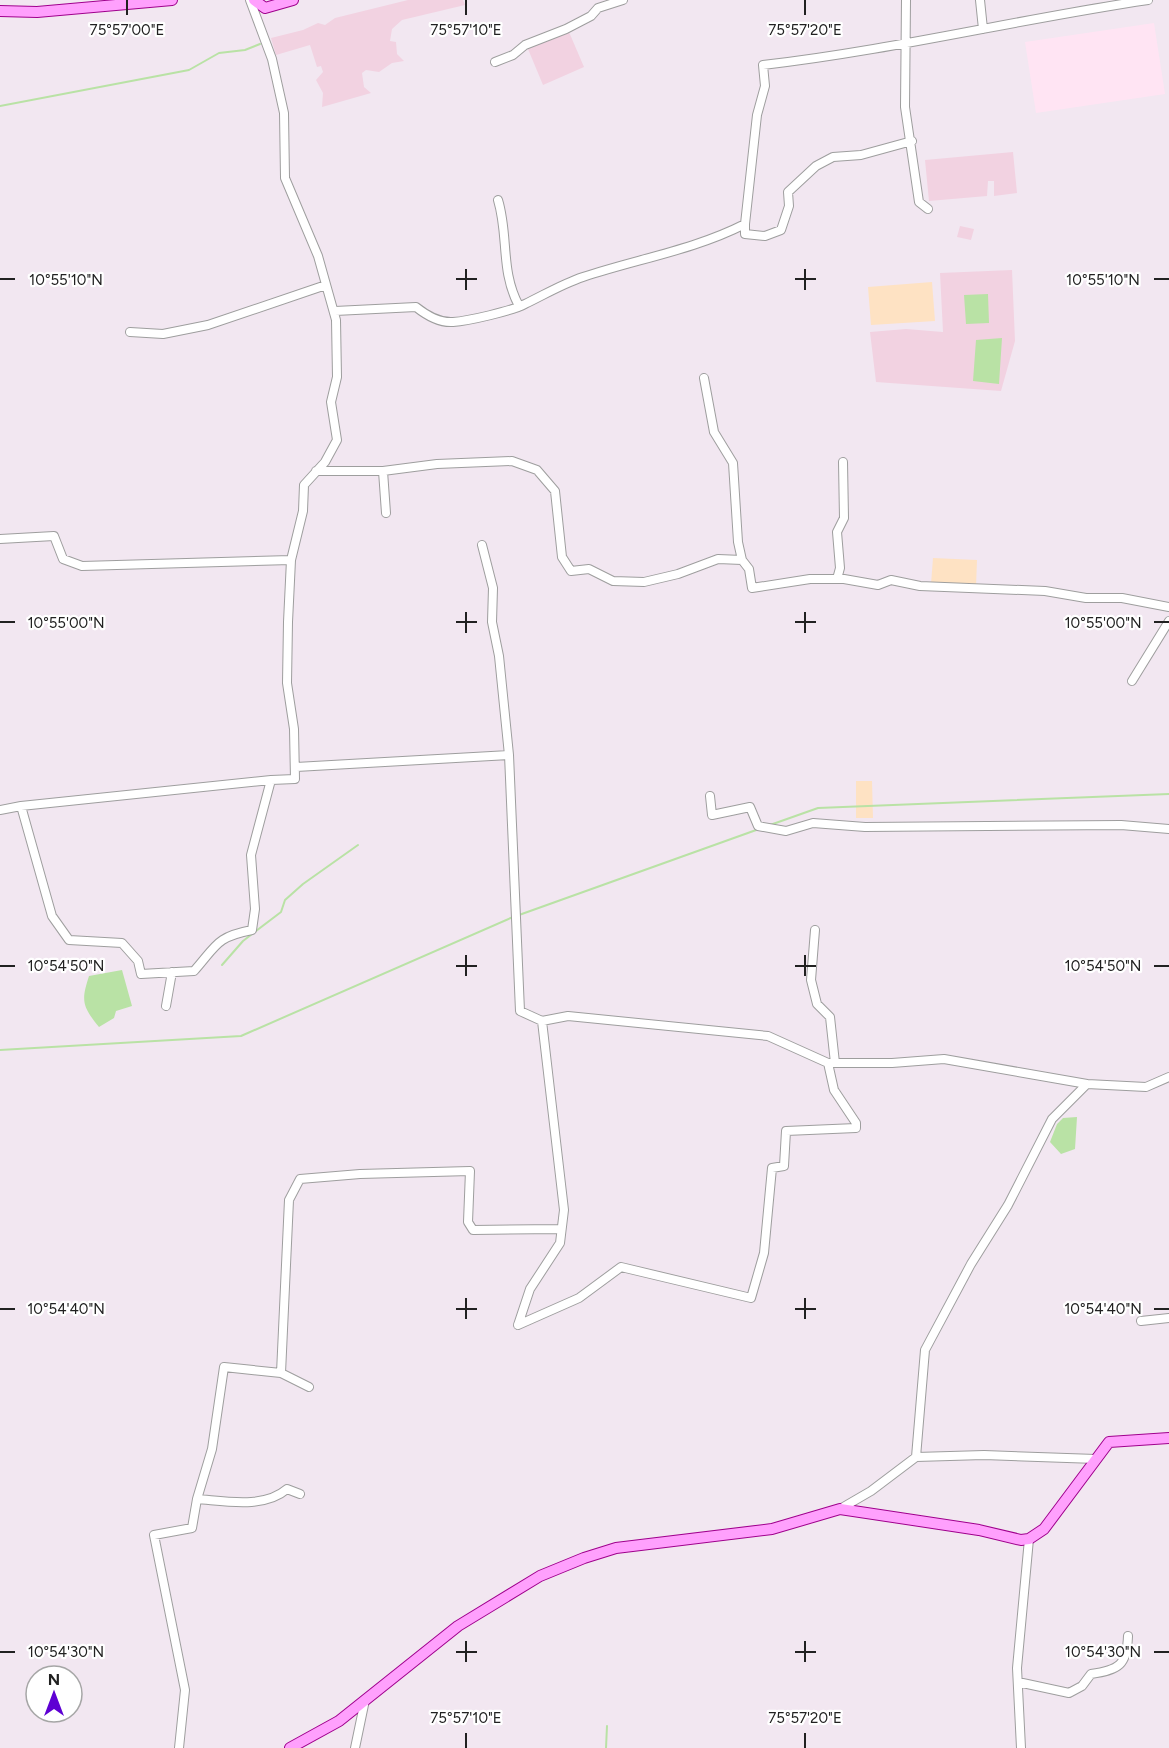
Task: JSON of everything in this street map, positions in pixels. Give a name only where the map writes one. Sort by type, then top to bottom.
[{"type":"main road","points":[[0,11],[37,12],[172,0]]},
{"type":"main road","points":[[252,0],[265,8],[294,0]]},
{"type":"main road","points":[[290,1748],[339,1721],[458,1626],[540,1576],[584,1558],[616,1548],[771,1529],[840,1509],[979,1530],[1021,1540],[1029,1539],[1044,1529],[1072,1495],[1109,1442],[1169,1438]]},
{"type":"street","points":[[0,810],[295,779],[296,767],[287,683],[291,560],[303,511],[304,485],[337,440],[331,402],[337,376],[335,311],[318,256],[285,178],[284,113],[272,58],[252,0]]},
{"type":"street","points":[[495,62],[513,55],[525,45],[566,29],[591,16],[598,8],[623,0]]},
{"type":"street","points":[[906,0],[905,107],[912,141],[919,202],[928,209]]},
{"type":"street","points":[[980,0],[983,29]]},
{"type":"street","points":[[912,141],[861,155],[833,157],[816,166],[788,192],[789,206],[781,230],[765,236],[745,234],[757,115],[765,86],[763,65],[906,45],[1059,13],[1148,0]]},
{"type":"street","points":[[498,201],[502,214],[505,268],[519,306]]},
{"type":"street","points":[[335,311],[416,307],[428,317],[452,322],[519,306],[545,292],[582,277],[658,256],[729,232],[745,224]]},
{"type":"street","points":[[130,332],[163,334],[208,325],[326,285]]},
{"type":"street","points":[[705,378],[714,432],[733,463],[738,542],[742,560],[749,569],[752,588],[810,579],[837,579],[878,585],[891,580],[966,589],[1046,591],[1086,598],[1122,598],[1169,607]]},
{"type":"street","points":[[316,471],[383,471],[437,464],[512,461],[537,470],[555,491],[562,558],[571,571],[589,569],[613,581],[644,582],[678,574],[718,559],[742,560]]},
{"type":"street","points":[[837,579],[840,568],[837,532],[844,518],[843,462]]},
{"type":"street","points":[[383,471],[386,513]]},
{"type":"street","points":[[0,539],[54,536],[63,559],[82,566],[291,560]]},
{"type":"street","points":[[482,545],[493,588],[492,622],[499,656],[508,755],[513,817],[520,1011],[542,1021],[567,1016],[768,1036],[832,1063],[892,1063],[944,1059],[1087,1084],[1146,1087],[1169,1077]]},
{"type":"street","points":[[1132,681],[1169,621]]},
{"type":"street","points":[[296,767],[508,755]]},
{"type":"street","points":[[21,806],[52,916],[69,940],[122,942],[138,961],[141,974],[194,970],[214,944],[231,934],[252,930],[255,909],[251,855],[271,780]]},
{"type":"street","points":[[710,796],[712,815],[750,807],[758,826],[786,831],[813,823],[951,827],[1004,824],[1121,825],[1169,829]]},
{"type":"street","points":[[542,1021],[564,1210],[560,1243],[530,1289],[518,1325],[579,1298],[621,1267],[750,1298],[764,1253],[771,1168],[784,1166],[786,1131],[856,1128],[856,1123],[834,1090],[830,1017],[817,1004],[811,980],[815,930]]},
{"type":"street","points":[[165,1006],[172,972]]},
{"type":"street","points":[[916,1456],[925,1350],[971,1264],[1008,1205],[1052,1119],[1087,1084]]},
{"type":"street","points":[[281,1373],[289,1200],[300,1179],[360,1174],[470,1171],[468,1222],[472,1230],[561,1229]]},
{"type":"street","points":[[1141,1320],[1169,1318]]},
{"type":"street","points":[[179,1748],[185,1690],[154,1535],[192,1528],[197,1499],[212,1449],[225,1367],[281,1373],[309,1387]]},
{"type":"street","points":[[840,1509],[871,1491],[916,1456],[984,1455],[1096,1459]]},
{"type":"street","points":[[197,1499],[239,1502],[277,1498],[287,1489],[300,1494]]},
{"type":"street","points":[[1021,1748],[1018,1682],[1029,1539]]},
{"type":"street","points":[[1018,1682],[1069,1693],[1082,1686],[1091,1674],[1112,1671],[1124,1661],[1128,1636]]},
{"type":"street","points":[[355,1748],[366,1699]]},
{"type":"shaded area","points":[[408,0],[463,0],[465,5],[402,20],[392,29],[390,41],[396,42],[397,54],[404,61],[392,63],[379,72],[366,70],[362,73],[364,87],[371,93],[322,107],[323,93],[316,80],[323,72],[321,66],[317,67],[310,45],[276,55],[271,38],[303,30],[318,23],[325,25],[335,18]]},
{"type":"shaded area","points":[[1154,23],[1165,94],[1036,113],[1025,42]]},
{"type":"shaded area","points":[[569,32],[584,67],[543,85],[528,49]]},
{"type":"shaded area","points":[[1013,152],[1017,193],[994,196],[994,181],[988,181],[987,196],[929,201],[925,160]]},
{"type":"shaded area","points":[[960,226],[974,229],[971,240],[957,237]]},
{"type":"shaded area","points":[[1012,270],[1015,341],[1001,391],[876,382],[870,332],[906,329],[943,332],[940,273]]},
{"type":"shaded area","points":[[932,282],[935,321],[871,325],[868,287]]},
{"type":"shaded area","points":[[988,294],[989,323],[966,324],[964,295]]},
{"type":"shaded area","points":[[1002,338],[999,384],[973,381],[976,340]]},
{"type":"shaded area","points":[[933,558],[977,560],[976,587],[931,584]]},
{"type":"shaded area","points":[[856,781],[872,781],[873,818],[856,818]]},
{"type":"shaded area","points":[[122,970],[132,1006],[116,1011],[114,1018],[99,1027],[89,1014],[84,998],[89,976]]},
{"type":"shaded area","points":[[1077,1117],[1075,1149],[1061,1154],[1050,1142],[1057,1124],[1063,1118]]},
{"type":"waterway","points":[[0,106],[189,70],[219,53],[245,50],[260,44]]},
{"type":"waterway","points":[[770,825],[818,808],[1169,794]]},
{"type":"waterway","points":[[519,915],[759,829]]},
{"type":"waterway","points":[[222,965],[243,941],[281,912],[285,900],[303,884],[358,845]]},
{"type":"waterway","points":[[0,1050],[241,1036],[513,917]]},
{"type":"waterway","points":[[606,1748],[607,1726]]}]
